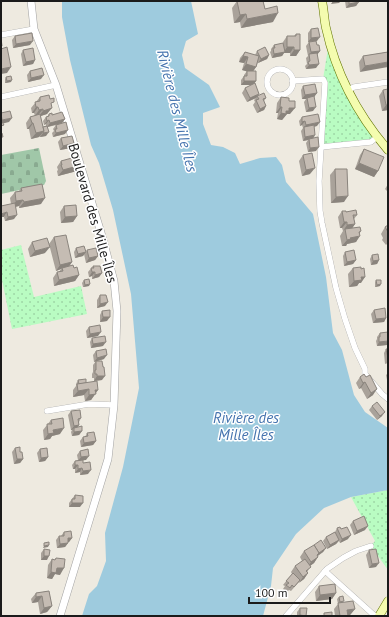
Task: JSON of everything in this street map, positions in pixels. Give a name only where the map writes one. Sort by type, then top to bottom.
[{"type":"main road","points":[[322,1],[328,36],[348,90],[360,112],[388,150]]},
{"type":"main road","points":[[379,616],[388,601]]},
{"type":"street","name":"Boulevard des Mille-Îles","points":[[31,1],[34,29],[56,85],[102,236],[114,281],[117,311],[114,405],[108,459],[60,616]]},
{"type":"street","points":[[1,36],[34,29]]},
{"type":"street","points":[[276,69],[285,70],[291,76],[292,81],[292,85],[288,92],[277,95],[268,87],[267,78],[272,71],[276,69]]},
{"type":"street","points":[[292,81],[323,79],[325,83],[319,181],[320,212],[336,288],[355,348],[366,374],[382,394],[388,399]]},
{"type":"street","points":[[348,90],[354,87],[388,82]]},
{"type":"street","points":[[1,97],[56,85]]},
{"type":"street","points":[[321,147],[371,142],[378,137]]},
{"type":"street","points":[[47,411],[89,404],[114,405]]},
{"type":"street","points":[[286,616],[325,572],[343,558],[356,551],[371,546]]},
{"type":"street","points":[[325,572],[376,616]]},
{"type":"green space","points":[[330,36],[350,90],[380,136],[368,141],[321,147],[323,79]]},
{"type":"green space","points":[[39,148],[46,181],[44,185],[1,194],[1,155]]},
{"type":"green space","points":[[21,245],[34,297],[81,286],[87,314],[12,329],[1,275],[1,250]]},
{"type":"green space","points":[[388,490],[388,570],[371,546],[375,541],[351,497]]},
{"type":"water","name":"Rivière des Mille Îles","points":[[62,1],[191,1],[198,34],[186,41],[182,55],[185,68],[209,85],[220,107],[203,113],[203,124],[211,145],[223,147],[235,153],[240,164],[260,158],[276,157],[282,165],[286,182],[313,214],[326,277],[333,333],[342,350],[354,395],[365,412],[388,428],[388,490],[351,497],[324,508],[296,534],[273,568],[271,586],[263,616],[82,616],[89,594],[97,586],[106,561],[105,533],[123,467],[139,388],[131,294],[113,210],[99,163],[91,145],[70,60],[62,17]]},
{"type":"building","points":[[237,1],[263,1],[265,9],[277,6],[278,13],[247,19],[246,14],[240,15]]},
{"type":"building","points":[[349,1],[359,1],[359,2],[349,4]]},
{"type":"building","points":[[318,28],[320,37],[311,38],[311,29]]},
{"type":"building","points":[[32,33],[33,41],[16,44],[15,36]]},
{"type":"building","points":[[296,34],[300,34],[300,50],[294,50],[294,47],[287,47],[287,36],[296,36]]},
{"type":"building","points":[[316,41],[317,45],[319,45],[320,51],[311,52],[309,42]]},
{"type":"building","points":[[283,43],[285,52],[274,54],[274,45]]},
{"type":"building","points":[[7,47],[11,67],[1,69],[1,49]]},
{"type":"building","points":[[265,47],[269,55],[261,59],[257,51]]},
{"type":"building","points":[[33,48],[35,60],[26,62],[23,50]]},
{"type":"building","points":[[245,52],[259,56],[256,67],[246,64],[248,57],[243,56]]},
{"type":"building","points":[[388,52],[388,62],[365,66],[363,56]]},
{"type":"building","points":[[317,53],[319,64],[309,65],[309,54]]},
{"type":"building","points":[[42,68],[44,75],[31,78],[30,71]]},
{"type":"building","points":[[247,71],[256,71],[256,81],[244,81],[244,76],[247,76]]},
{"type":"building","points":[[11,76],[12,80],[7,81],[6,77]]},
{"type":"building","points":[[255,83],[259,94],[250,98],[245,88]]},
{"type":"building","points":[[315,84],[317,93],[305,95],[303,86]]},
{"type":"building","points":[[388,89],[388,105],[386,105],[383,90]]},
{"type":"building","points":[[264,93],[266,98],[263,99],[266,106],[260,109],[256,100],[259,99],[257,96]]},
{"type":"building","points":[[49,95],[50,99],[54,98],[54,102],[51,103],[52,108],[43,111],[43,109],[39,110],[38,107],[36,107],[35,102],[40,101],[40,97]]},
{"type":"building","points":[[314,96],[316,107],[309,108],[307,98]]},
{"type":"building","points":[[281,97],[289,98],[289,101],[295,101],[295,108],[289,108],[289,111],[286,111],[286,114],[281,113]]},
{"type":"building","points":[[10,111],[12,118],[2,120],[1,113]]},
{"type":"building","points":[[62,112],[65,119],[50,123],[49,120],[47,121],[46,117],[49,116],[49,114],[52,113],[52,115]]},
{"type":"building","points":[[40,114],[44,131],[36,133],[30,117]]},
{"type":"building","points":[[318,114],[320,122],[306,125],[305,121],[302,122],[302,117]]},
{"type":"building","points":[[66,122],[68,130],[56,133],[56,125]]},
{"type":"building","points":[[314,125],[315,135],[305,137],[304,127]]},
{"type":"building","points":[[47,126],[49,132],[43,133],[43,127]]},
{"type":"building","points":[[72,136],[74,143],[63,146],[61,138]]},
{"type":"building","points":[[318,137],[319,147],[310,148],[309,139]]},
{"type":"building","points":[[364,149],[384,157],[378,171],[359,163]]},
{"type":"building","points":[[312,153],[315,168],[306,170],[303,155]]},
{"type":"building","points":[[79,156],[81,165],[63,170],[61,161]]},
{"type":"building","points":[[335,169],[347,169],[348,196],[336,197]]},
{"type":"building","points":[[42,184],[45,198],[24,202],[23,200],[16,201],[15,192],[22,191],[21,188]]},
{"type":"building","points":[[15,203],[17,215],[8,217],[7,212],[1,214],[1,206]]},
{"type":"building","points":[[76,205],[77,216],[65,217],[64,206]]},
{"type":"building","points":[[356,210],[357,215],[353,215],[355,224],[347,225],[347,222],[344,222],[342,211],[346,212]]},
{"type":"building","points":[[388,225],[388,232],[385,227]]},
{"type":"building","points":[[360,227],[360,236],[347,240],[345,229]]},
{"type":"building","points":[[66,235],[72,262],[60,265],[54,237]]},
{"type":"building","points":[[47,238],[50,247],[35,251],[32,242]]},
{"type":"building","points":[[84,246],[86,252],[78,254],[76,248]]},
{"type":"building","points":[[96,248],[98,256],[89,258],[87,250]]},
{"type":"building","points":[[354,250],[356,260],[347,262],[345,252]]},
{"type":"building","points":[[378,254],[379,260],[373,261],[372,255]]},
{"type":"building","points":[[73,265],[74,268],[77,267],[79,275],[59,280],[57,272],[63,271],[62,268]]},
{"type":"building","points":[[93,266],[100,266],[102,273],[95,275],[95,272],[92,272],[91,268],[94,268]]},
{"type":"building","points":[[361,267],[361,269],[364,268],[365,277],[361,277],[362,280],[354,281],[353,268]]},
{"type":"building","points":[[89,279],[90,284],[85,285],[84,280]]},
{"type":"building","points":[[376,280],[381,280],[381,284],[377,285]]},
{"type":"building","points":[[100,295],[106,295],[108,302],[100,304]]},
{"type":"building","points":[[385,308],[386,318],[376,319],[374,310]]},
{"type":"building","points":[[110,310],[110,317],[103,317],[102,311]]},
{"type":"building","points":[[100,325],[101,332],[90,334],[89,327]]},
{"type":"building","points":[[388,332],[388,341],[379,342],[380,333]]},
{"type":"building","points":[[105,336],[106,342],[93,344],[92,338]]},
{"type":"building","points":[[106,349],[107,355],[97,358],[96,351]]},
{"type":"building","points":[[96,361],[102,361],[105,376],[97,376],[97,374],[95,374]]},
{"type":"building","points":[[364,374],[366,377],[370,375],[377,389],[371,393],[365,382],[363,383],[360,377]]},
{"type":"building","points":[[86,379],[86,383],[79,384],[78,380]]},
{"type":"building","points":[[97,381],[98,390],[95,390],[96,394],[89,395],[89,389],[78,391],[77,384]]},
{"type":"building","points":[[377,402],[385,412],[380,416],[372,406]]},
{"type":"building","points":[[80,410],[81,418],[78,419],[79,425],[74,426],[71,411]]},
{"type":"building","points":[[63,418],[64,428],[53,430],[54,433],[48,434],[47,424],[52,424],[51,420]]},
{"type":"building","points":[[82,426],[82,431],[74,432],[74,428]]},
{"type":"building","points":[[94,432],[96,441],[84,443],[83,437],[88,436],[87,433]]},
{"type":"building","points":[[20,447],[20,452],[22,452],[23,459],[17,459],[15,448]]},
{"type":"building","points":[[47,448],[48,457],[41,458],[40,449]]},
{"type":"building","points":[[88,449],[89,456],[81,457],[80,451]]},
{"type":"building","points":[[83,460],[83,463],[90,462],[91,470],[83,471],[82,468],[78,469],[78,465],[75,465],[75,461]]},
{"type":"building","points":[[75,495],[83,496],[83,503],[72,503],[72,499],[75,499]]},
{"type":"building","points":[[364,516],[368,526],[357,531],[353,521]]},
{"type":"building","points":[[340,527],[341,529],[347,527],[351,535],[342,539],[337,528]]},
{"type":"building","points":[[71,531],[72,538],[68,538],[68,543],[60,544],[59,536],[64,536],[64,532]]},
{"type":"building","points":[[335,532],[339,540],[330,545],[326,537]]},
{"type":"building","points":[[321,540],[326,548],[319,553],[314,545]]},
{"type":"building","points":[[49,542],[49,545],[44,546],[44,543]]},
{"type":"building","points":[[314,545],[319,553],[317,555],[318,557],[311,562],[304,551]]},
{"type":"building","points":[[44,549],[50,550],[49,556],[44,556]]},
{"type":"building","points":[[376,549],[379,563],[372,564],[369,550]]},
{"type":"building","points":[[56,558],[65,559],[64,568],[57,568],[56,573],[51,572],[52,559],[55,560]]},
{"type":"building","points":[[305,559],[311,567],[306,571],[308,573],[303,577],[295,566]]},
{"type":"building","points":[[293,573],[300,580],[294,587],[292,585],[290,588],[286,585],[289,583],[286,581]]},
{"type":"building","points":[[335,584],[336,593],[320,595],[319,586]]},
{"type":"building","points":[[49,591],[52,606],[44,608],[42,596],[36,597],[36,593]]},
{"type":"building","points":[[343,596],[344,601],[340,602],[339,597]]},
{"type":"building","points":[[353,601],[355,609],[347,610],[348,616],[340,616],[338,603]]},
{"type":"building","points":[[300,608],[307,608],[306,616],[300,615]]},
{"type":"building","points":[[332,612],[332,616],[324,616],[324,613]]}]
